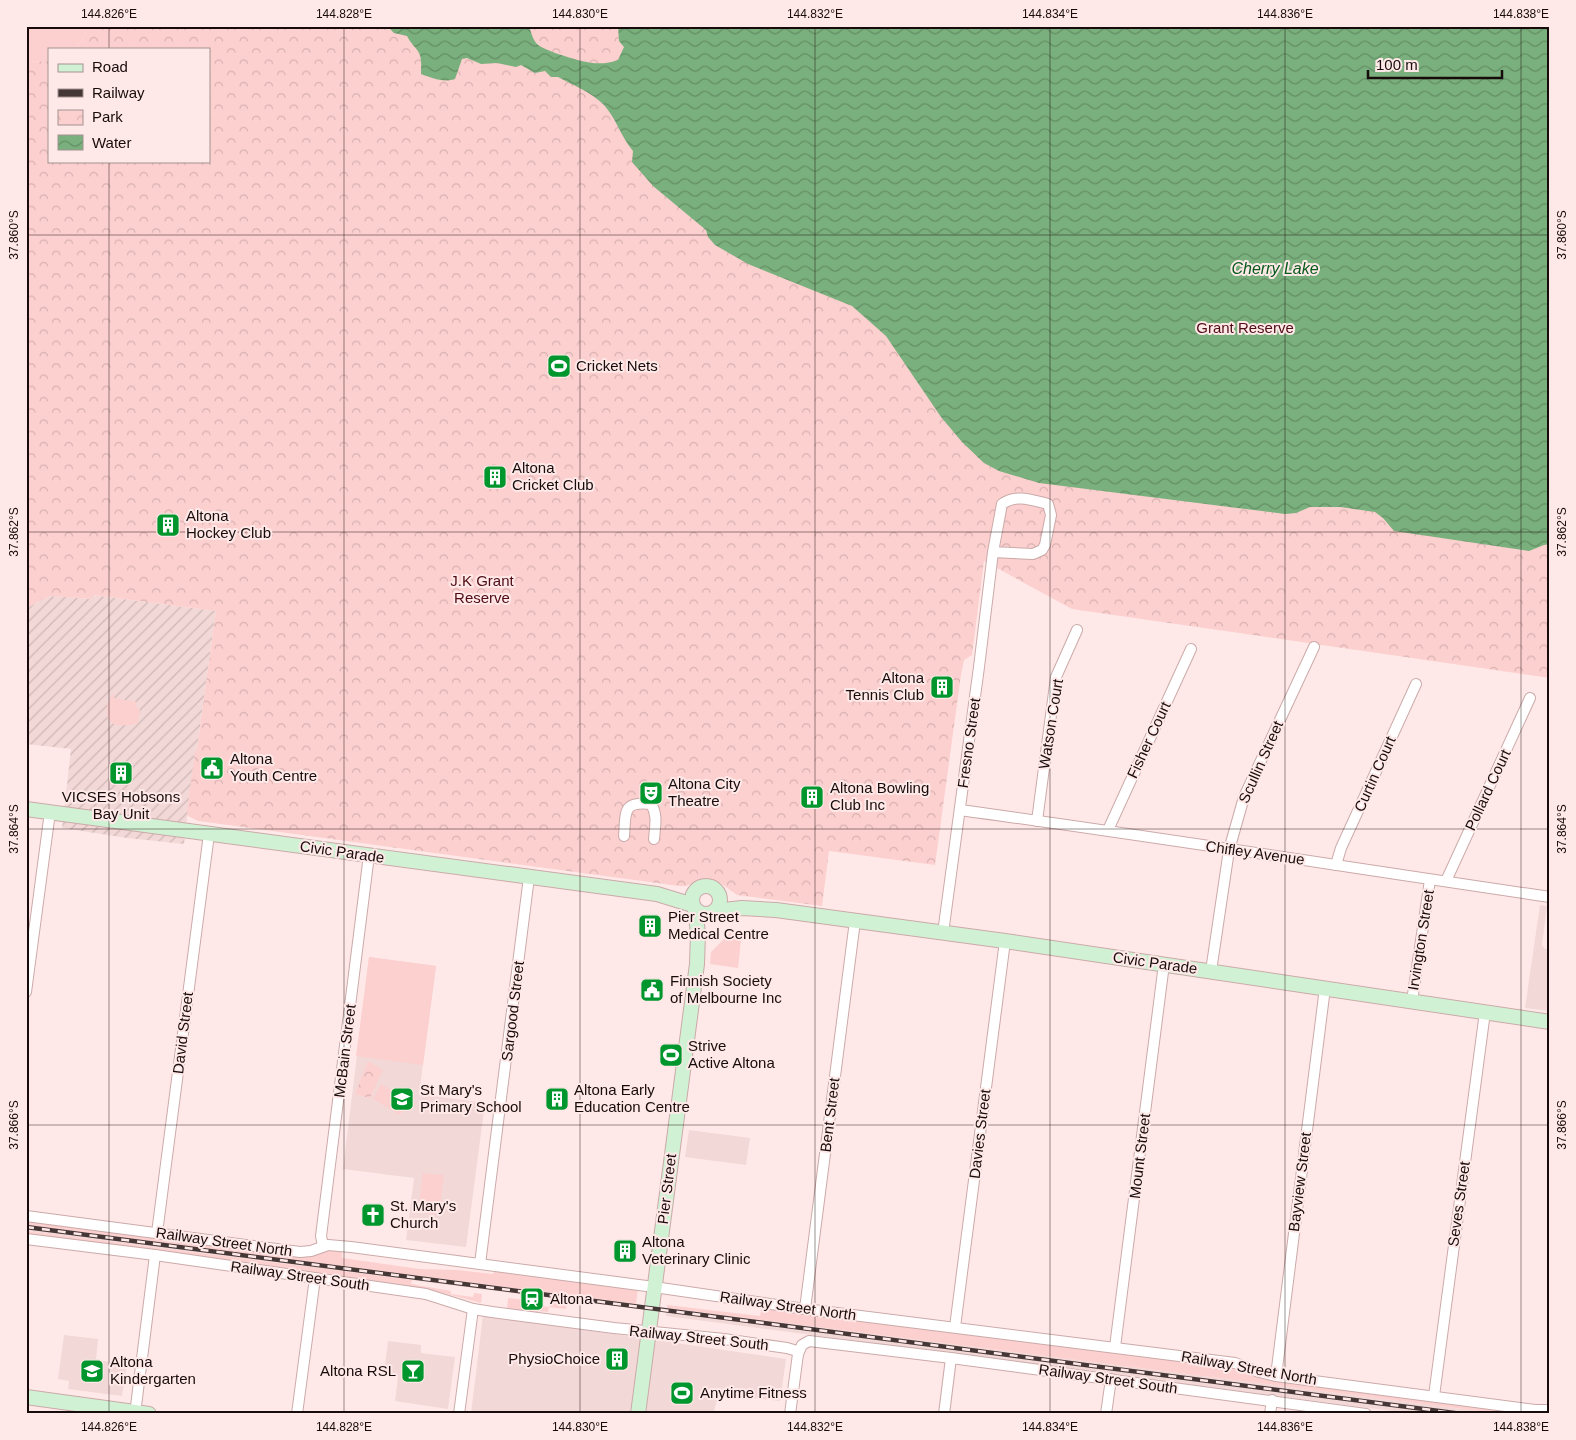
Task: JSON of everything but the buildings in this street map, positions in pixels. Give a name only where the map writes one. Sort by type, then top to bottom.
[{"type":"street","name":"Fresno Street","points":[[943,932],[993,552],[1002,504],[1010,499],[1023,498],[1048,504],[1051,516],[1045,545],[1042,550],[1033,554],[993,552]]},
{"type":"street","name":"Watson Court","points":[[1037,821],[1056,678],[1077,630]]},
{"type":"street","name":"Scullin Street","points":[[1211,971],[1229,850],[1244,797],[1314,647]]},
{"type":"street","name":"Fisher Court","points":[[1108,830],[1191,649]]},
{"type":"street","name":"Curtin Court","points":[[1336,865],[1416,684]]},
{"type":"street","name":"Pollard Court","points":[[1446,881],[1530,698]]},
{"type":"street","points":[[624,836],[626,814],[629,806],[636,803],[651,804],[656,816],[654,839]]},
{"type":"street","name":"Civic Parade","points":[[26,809],[657,894],[694,907]]},
{"type":"street","name":"Chifley Avenue","points":[[960,810],[1108,830],[1229,850],[1550,897]]},
{"type":"street","points":[[26,992],[50,812]]},
{"type":"street","name":"David Street","points":[[157,1233],[209,834]]},
{"type":"street","name":"McBain Street","points":[[323,1246],[321,1236],[369,855]]},
{"type":"street","name":"Sargood Street","points":[[480,1264],[530,877]]},
{"type":"street","name":"Irvington Street","points":[[1412,1001],[1430,880]]},
{"type":"street","points":[[711,886],[718,891],[721,900],[714,912],[704,914],[694,907],[694,894],[699,888],[711,886]]},
{"type":"street","name":"Civic Parade","points":[[657,894],[699,888]]},
{"type":"street","name":"Civic Parade","points":[[718,891],[760,908]]},
{"type":"street","name":"Pier Street","points":[[694,907],[698,933],[697,964]]},
{"type":"street","name":"Civic Parade","points":[[714,912],[733,908],[760,908],[943,932],[1550,1022]]},
{"type":"street","name":"Pier Street","points":[[638,1414],[697,964],[704,933],[714,912]]},
{"type":"street","name":"Bent Street","points":[[805,1309],[855,921]]},
{"type":"street","name":"Davies Street","points":[[955,1327],[1005,941]]},
{"type":"street","name":"Mount Street","points":[[1115,1347],[1164,964]]},
{"type":"street","name":"Bayview Street","points":[[1276,1376],[1325,988]]},
{"type":"street","name":"Seves Street","points":[[1434,1396],[1485,1012]]},
{"type":"street","name":"Railway Street North","points":[[26,1216],[300,1252],[334,1245],[805,1309],[1236,1363],[1276,1376],[1535,1410],[1550,1410]]},
{"type":"street","name":"Railway Street South","points":[[26,1239],[155,1255],[426,1294],[473,1309],[614,1328],[724,1339],[787,1348],[797,1351],[798,1354],[802,1345],[809,1341],[1272,1400],[1366,1414]]},
{"type":"street","points":[[135,1413],[155,1255]]},
{"type":"street","points":[[297,1414],[315,1278]]},
{"type":"street","points":[[459,1414],[473,1309]]},
{"type":"street","points":[[790,1414],[798,1354]]},
{"type":"street","points":[[944,1414],[951,1358]]},
{"type":"street","points":[[1106,1414],[1111,1379]]},
{"type":"street","points":[[26,1397],[149,1414]]},
{"type":"street","points":[[1270,1414],[1272,1400]]},
{"type":"shaded area","points":[[92,595],[216,611],[197,749],[195,752],[184,844],[62,828],[71,749],[26,744],[26,608],[50,596],[92,599]]},
{"type":"shaded area","points":[[1540,905],[1547,906],[1542,945],[1545,949],[1550,949],[1550,1011],[1525,1008]]},
{"type":"shaded area","name":"St Mary's Primary School","points":[[369,957],[436,966],[419,1094],[485,1103],[466,1247],[406,1240],[414,1178],[343,1169]]},
{"type":"shaded area","points":[[689,1130],[750,1138],[746,1165],[685,1157]]},
{"type":"shaded area","points":[[26,1225],[638,1305],[638,1309],[26,1231]]},
{"type":"shaded area","points":[[667,1308],[1502,1414],[1415,1414],[666,1316]]},
{"type":"shaded area","points":[[483,1315],[786,1359],[780,1401],[719,1394],[713,1414],[471,1414]]},
{"type":"shaded area","name":"Altona Kindergarten","points":[[64,1335],[98,1339],[96,1360],[127,1364],[122,1396],[68,1389],[69,1381],[58,1379]]},
{"type":"shaded area","name":"Altona RSL","points":[[388,1341],[421,1345],[421,1353],[455,1357],[448,1409],[395,1401],[398,1377],[384,1375]]},
{"type":"green space","points":[[26,26],[90,26],[77,48],[48,48],[48,61],[26,62]]},
{"type":"green space","points":[[90,26],[1550,26],[1550,678],[1072,609],[984,561],[972,655],[964,660],[961,675],[935,865],[829,851],[822,906],[737,895],[719,882],[704,879],[686,886],[679,886],[198,821],[188,816],[187,810],[216,611],[93,595],[92,599],[50,596],[26,608],[26,62],[48,61],[48,162],[210,162],[210,48],[77,48]]},
{"type":"green space","points":[[114,693],[114,698],[137,702],[136,708],[140,709],[138,723],[116,725],[108,719],[107,705]]},
{"type":"green space","points":[[733,930],[742,931],[738,968],[710,964],[711,952]]},
{"type":"green space","points":[[369,957],[436,966],[423,1065],[356,1056]]},
{"type":"green space","points":[[368,1061],[383,1070],[370,1098],[355,1094]]},
{"type":"green space","points":[[381,1084],[408,1100],[400,1115],[373,1099]]},
{"type":"green space","points":[[423,1173],[444,1175],[439,1215],[418,1212]]},
{"type":"green space","points":[[26,1219],[312,1256],[331,1250],[342,1251],[342,1258],[420,1269],[457,1270],[493,1274],[494,1271],[638,1289],[636,1304],[26,1225]]},
{"type":"green space","points":[[26,1231],[412,1280],[411,1284],[451,1291],[451,1294],[473,1297],[474,1293],[482,1294],[481,1303],[432,1290],[299,1270],[26,1234]]},
{"type":"green space","points":[[508,1298],[541,1302],[541,1306],[549,1307],[548,1312],[539,1311],[537,1314],[507,1310]]},
{"type":"green space","points":[[550,1302],[566,1305],[566,1309],[549,1307]]},
{"type":"green space","points":[[667,1305],[760,1316],[762,1306],[884,1324],[948,1330],[1221,1365],[1266,1379],[1537,1414],[1502,1414],[667,1308]]},
{"type":"water","name":"Cherry Lake","points":[[367,26],[529,26],[532,36],[539,46],[544,49],[580,61],[603,63],[618,60],[624,47],[619,41],[618,26],[1550,26],[1550,544],[1529,551],[1394,531],[1375,512],[1340,507],[1310,507],[1296,513],[1285,514],[1039,483],[999,471],[984,463],[962,442],[941,417],[886,336],[852,306],[748,264],[715,245],[708,237],[706,230],[653,186],[632,162],[633,151],[608,110],[593,96],[558,77],[551,77],[545,71],[535,73],[521,65],[516,67],[497,63],[481,64],[467,58],[462,59],[455,79],[442,80],[433,78],[421,74],[420,55],[407,36],[394,33],[390,29]]},
{"type":"railway","points":[[26,1227],[1462,1414]]},
{"type":"place","name":"Cricket Nets","points":[[559,366]]},
{"type":"place","name":"Altona Cricket Club","points":[[495,477]]},
{"type":"place","name":"Altona Hockey Club","points":[[168,525]]},
{"type":"place","name":"Altona Tennis Club","points":[[942,687]]},
{"type":"place","name":"Altona Youth Centre","points":[[212,768]]},
{"type":"place","name":"VICSES Hobsons Bay Unit","points":[[121,773]]},
{"type":"place","name":"Altona City Theatre","points":[[651,793]]},
{"type":"place","name":"Altona Bowling Club Inc","points":[[812,797]]},
{"type":"place","name":"Pier Street Medical Centre","points":[[650,926]]},
{"type":"place","name":"Finnish Society of Melbourne Inc","points":[[652,990]]},
{"type":"place","name":"Strive Active Altona","points":[[671,1055]]},
{"type":"place","name":"St Mary's Primary School","points":[[402,1099]]},
{"type":"place","name":"Altona Early Education Centre","points":[[557,1099]]},
{"type":"place","name":"St. Mary's Church","points":[[373,1215]]},
{"type":"place","name":"Altona Veterinary Clinic","points":[[625,1251]]},
{"type":"place","name":"Altona","points":[[532,1299]]},
{"type":"place","name":"PhysioChoice","points":[[617,1359]]},
{"type":"place","name":"Altona Kindergarten","points":[[92,1371]]},
{"type":"place","name":"Altona RSL","points":[[413,1371]]},
{"type":"place","name":"Anytime Fitness","points":[[682,1393]]},
{"type":"park label","name":"Grant Reserve","points":[[1245,328]]},
{"type":"park label","name":"J.K Grant Reserve","points":[[482,590]]}]
